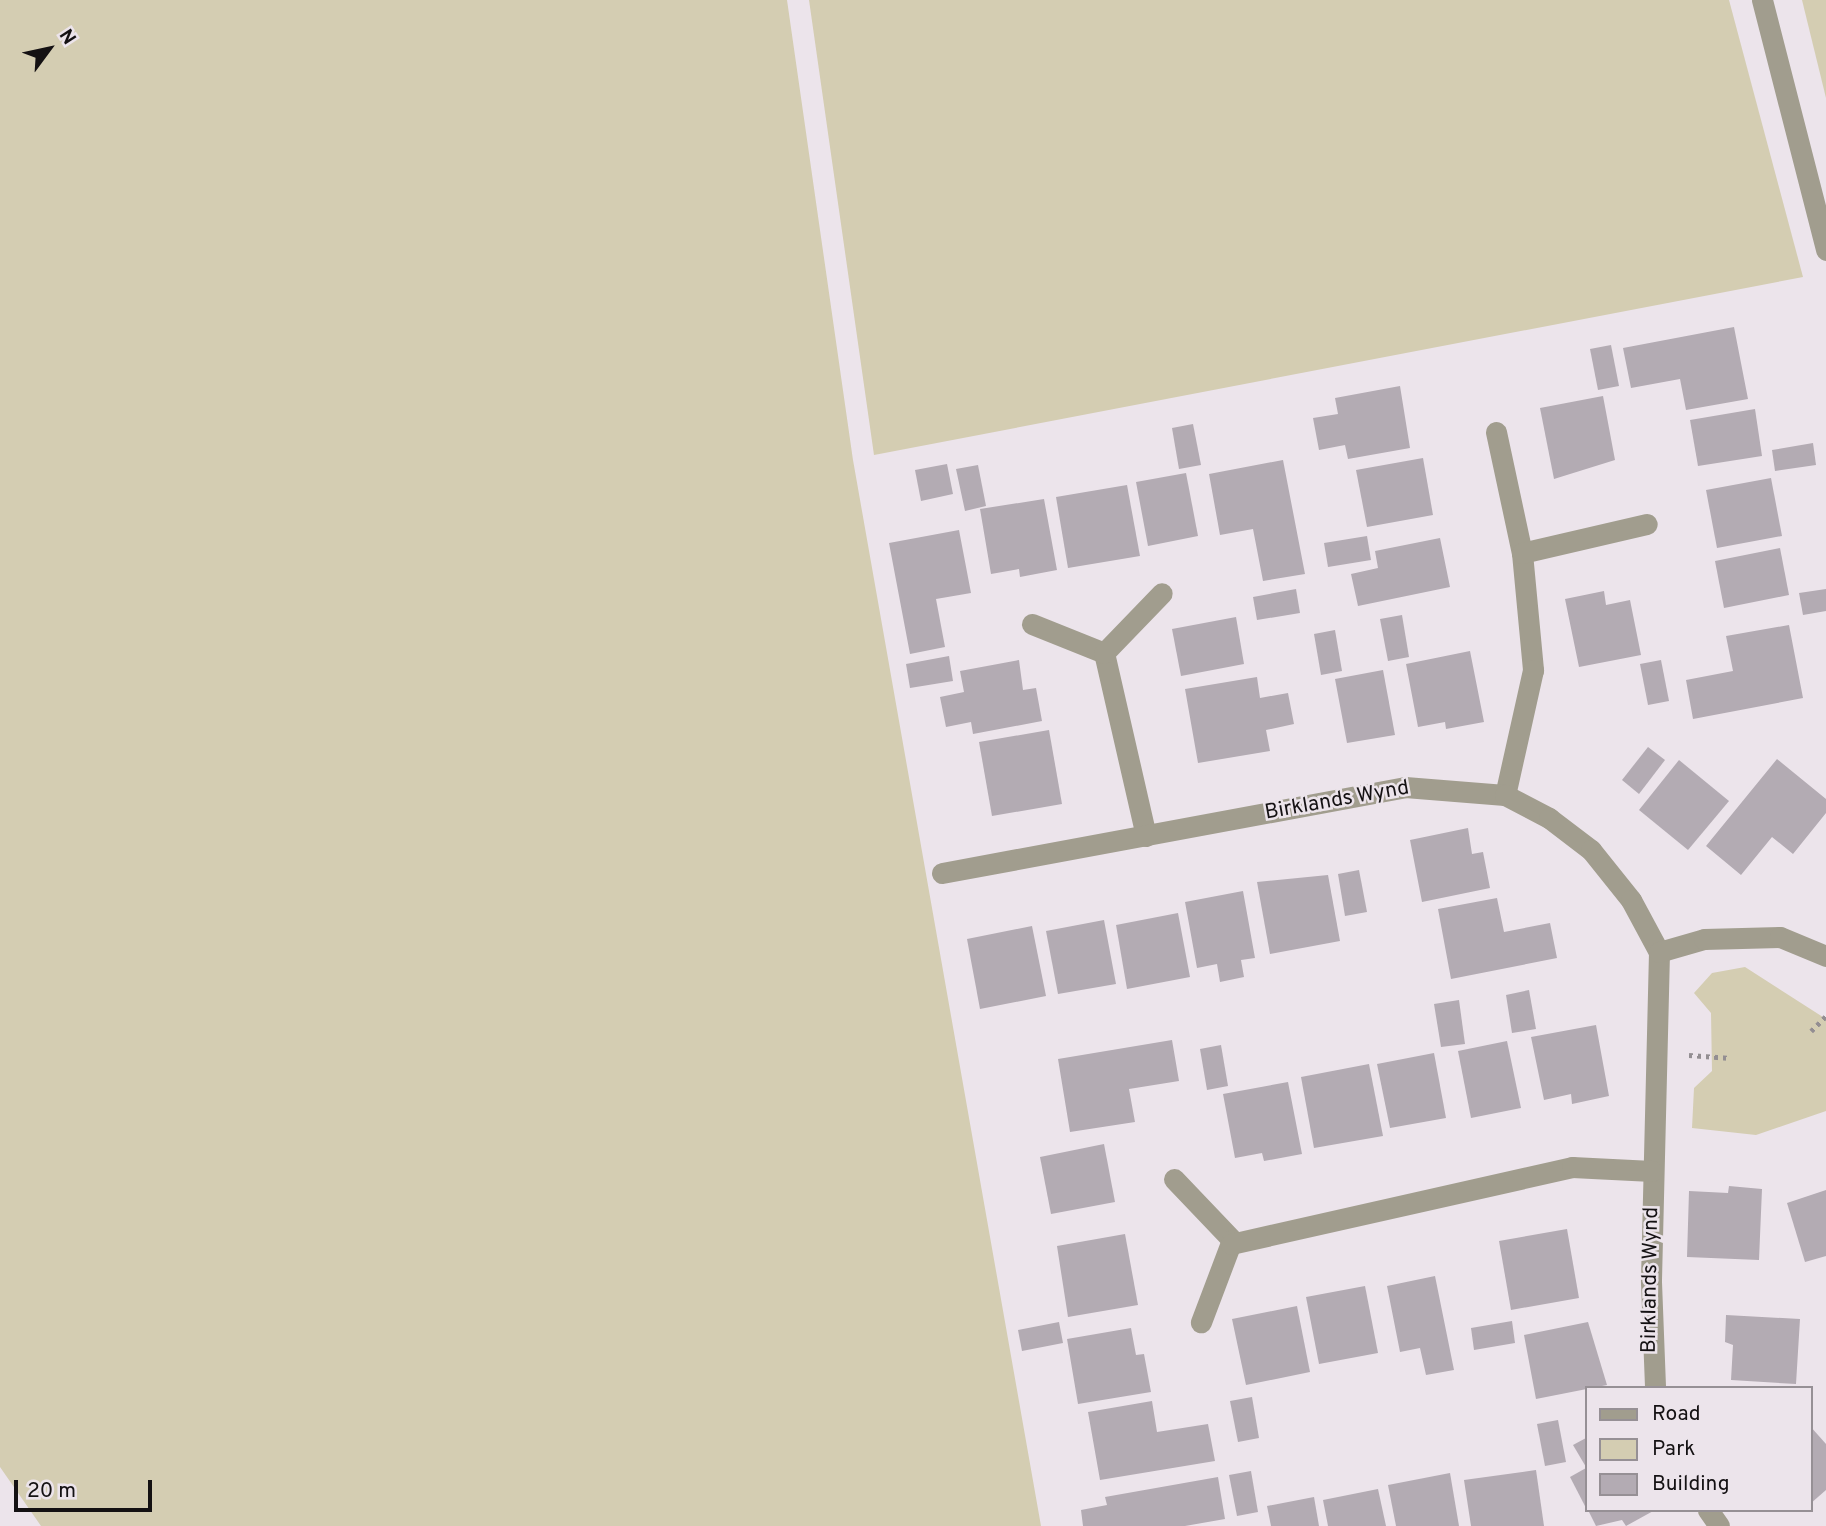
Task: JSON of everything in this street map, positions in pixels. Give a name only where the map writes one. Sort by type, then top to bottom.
[{"type":"street","points":[[1762,0],[1826,250]]},
{"type":"street","points":[[1496,432],[1522,553],[1533,670],[1505,795]]},
{"type":"street","points":[[1522,553],[1647,524]]},
{"type":"street","points":[[1104,653],[1162,593]]},
{"type":"street","points":[[1032,624],[1104,653]]},
{"type":"street","points":[[1104,653],[1146,836]]},
{"type":"street","name":"Birklands Wynd","points":[[942,873],[1405,787],[1505,795],[1549,818],[1591,850],[1631,900],[1659,952],[1653,1171],[1655,1386]]},
{"type":"street","points":[[1659,952],[1704,939],[1780,937],[1826,956]]},
{"type":"street","points":[[1231,1244],[1572,1167],[1653,1171]]},
{"type":"street","points":[[1174,1179],[1231,1244]]},
{"type":"street","points":[[1201,1322],[1231,1244]]},
{"type":"path","points":[[1811,1031],[1826,1016]]},
{"type":"green space","points":[[0,0],[787,0],[853,460],[1041,1526],[41,1526],[0,1467]]},
{"type":"green space","points":[[809,0],[1729,0],[1803,277],[874,455]]},
{"type":"green space","points":[[1802,0],[1826,0],[1826,98]]},
{"type":"green space","points":[[1745,967],[1826,1019],[1826,1111],[1756,1135],[1692,1128],[1694,1088],[1712,1071],[1711,1013],[1694,993],[1712,973]]},
{"type":"building","points":[[1734,327],[1748,399],[1686,410],[1680,379],[1631,388],[1623,348]]},
{"type":"building","points":[[1611,345],[1619,386],[1598,390],[1590,349]]},
{"type":"building","points":[[1400,386],[1410,448],[1348,459],[1345,445],[1319,450],[1313,418],[1338,414],[1335,398]]},
{"type":"building","points":[[1603,396],[1615,460],[1554,479],[1540,408]]},
{"type":"building","points":[[1755,409],[1762,456],[1698,466],[1690,420]]},
{"type":"building","points":[[1193,424],[1201,465],[1179,469],[1172,428]]},
{"type":"building","points":[[1813,443],[1816,465],[1775,471],[1772,450]]},
{"type":"building","points":[[1423,458],[1433,515],[1367,527],[1356,470]]},
{"type":"building","points":[[1283,460],[1305,574],[1263,581],[1253,529],[1220,535],[1209,474]]},
{"type":"building","points":[[947,464],[953,494],[921,501],[915,470]]},
{"type":"building","points":[[978,465],[986,506],[965,511],[956,469]]},
{"type":"building","points":[[1186,473],[1198,536],[1148,546],[1136,482]]},
{"type":"building","points":[[1771,478],[1782,536],[1717,548],[1706,490]]},
{"type":"building","points":[[1127,485],[1140,556],[1068,568],[1056,497]]},
{"type":"building","points":[[1044,499],[1057,570],[1020,577],[1019,569],[991,574],[980,509]]},
{"type":"building","points":[[959,530],[971,593],[936,599],[945,647],[910,654],[889,543]]},
{"type":"building","points":[[1367,536],[1371,560],[1328,567],[1324,543]]},
{"type":"building","points":[[1440,538],[1450,587],[1358,606],[1351,574],[1378,568],[1375,551]]},
{"type":"building","points":[[1780,548],[1789,595],[1724,608],[1715,561]]},
{"type":"building","points":[[1296,589],[1300,613],[1257,620],[1253,597]]},
{"type":"building","points":[[1826,589],[1826,611],[1803,615],[1799,593]]},
{"type":"building","points":[[1604,591],[1606,605],[1630,600],[1641,655],[1579,667],[1565,599]]},
{"type":"building","points":[[1402,615],[1409,657],[1388,661],[1380,619]]},
{"type":"building","points":[[1236,617],[1244,664],[1181,676],[1172,629]]},
{"type":"building","points":[[1789,625],[1803,698],[1693,719],[1686,680],[1733,671],[1726,636]]},
{"type":"building","points":[[1335,630],[1342,671],[1321,675],[1314,634]]},
{"type":"building","points":[[1470,651],[1484,722],[1446,729],[1445,722],[1418,727],[1406,664]]},
{"type":"building","points":[[949,656],[953,681],[910,688],[906,664]]},
{"type":"building","points":[[1019,660],[1023,690],[1036,688],[1042,721],[973,734],[971,722],[946,727],[940,697],[964,692],[960,671]]},
{"type":"building","points":[[1661,660],[1669,701],[1648,705],[1640,664]]},
{"type":"building","points":[[1383,670],[1395,735],[1347,743],[1335,679]]},
{"type":"building","points":[[1257,677],[1260,698],[1288,693],[1294,724],[1266,730],[1270,751],[1198,763],[1185,689]]},
{"type":"building","points":[[1049,730],[1062,804],[992,816],[979,742]]},
{"type":"building","points":[[1648,747],[1665,760],[1639,794],[1622,780]]},
{"type":"building","points":[[1777,759],[1826,799],[1826,813],[1793,854],[1772,837],[1741,875],[1706,846]]},
{"type":"building","points":[[1679,760],[1729,801],[1688,850],[1639,810]]},
{"type":"building","points":[[1468,828],[1472,854],[1483,852],[1490,888],[1422,902],[1410,840]]},
{"type":"building","points":[[1359,870],[1367,912],[1345,916],[1338,874]]},
{"type":"building","points":[[1328,875],[1340,941],[1270,954],[1257,882]]},
{"type":"building","points":[[1243,891],[1255,958],[1241,960],[1244,977],[1220,982],[1217,964],[1197,968],[1185,902]]},
{"type":"building","points":[[1497,898],[1504,932],[1550,923],[1557,958],[1451,979],[1438,909]]},
{"type":"building","points":[[1178,913],[1190,977],[1127,989],[1116,925]]},
{"type":"building","points":[[1104,920],[1116,984],[1058,994],[1046,931]]},
{"type":"building","points":[[1032,926],[1046,996],[980,1009],[967,939]]},
{"type":"building","points":[[1529,990],[1536,1029],[1512,1033],[1506,995]]},
{"type":"building","points":[[1459,1000],[1465,1044],[1441,1047],[1434,1004]]},
{"type":"building","points":[[1596,1025],[1609,1096],[1572,1104],[1571,1094],[1544,1100],[1531,1037]]},
{"type":"building","points":[[1172,1040],[1179,1081],[1129,1089],[1135,1122],[1070,1132],[1058,1059]]},
{"type":"building","points":[[1507,1041],[1521,1108],[1471,1118],[1458,1051]]},
{"type":"building","points":[[1221,1045],[1228,1086],[1207,1090],[1200,1049]]},
{"type":"building","points":[[1434,1053],[1446,1118],[1390,1128],[1377,1064]]},
{"type":"building","points":[[1369,1064],[1383,1136],[1314,1148],[1301,1077]]},
{"type":"building","points":[[1288,1082],[1302,1154],[1264,1161],[1262,1153],[1235,1158],[1223,1094]]},
{"type":"building","points":[[1104,1144],[1115,1202],[1051,1214],[1040,1157]]},
{"type":"building","points":[[1729,1186],[1762,1189],[1759,1260],[1687,1257],[1689,1191],[1728,1193]]},
{"type":"building","points":[[1826,1190],[1826,1256],[1805,1262],[1787,1203]]},
{"type":"building","points":[[1567,1229],[1579,1298],[1511,1310],[1499,1241]]},
{"type":"building","points":[[1125,1234],[1138,1305],[1068,1317],[1057,1246]]},
{"type":"building","points":[[1435,1276],[1454,1370],[1426,1375],[1420,1348],[1400,1352],[1387,1286]]},
{"type":"building","points":[[1365,1286],[1378,1353],[1319,1364],[1306,1297]]},
{"type":"building","points":[[1297,1306],[1310,1372],[1246,1385],[1232,1319]]},
{"type":"building","points":[[1726,1315],[1800,1319],[1796,1384],[1731,1380],[1733,1345],[1725,1342]]},
{"type":"building","points":[[1512,1321],[1515,1343],[1474,1350],[1471,1328]]},
{"type":"building","points":[[1059,1322],[1063,1343],[1022,1351],[1018,1330]]},
{"type":"building","points":[[1588,1322],[1607,1385],[1584,1386],[1584,1390],[1536,1399],[1524,1335]]},
{"type":"building","points":[[1131,1328],[1136,1355],[1144,1354],[1151,1392],[1078,1404],[1067,1339]]},
{"type":"building","points":[[1252,1397],[1259,1438],[1238,1442],[1230,1401]]},
{"type":"building","points":[[1152,1401],[1157,1432],[1208,1424],[1215,1461],[1100,1480],[1088,1412]]},
{"type":"building","points":[[1558,1420],[1566,1462],[1545,1466],[1537,1424]]},
{"type":"building","points":[[1812,1428],[1826,1444],[1826,1490],[1812,1502]]},
{"type":"building","points":[[1584,1439],[1584,1464],[1573,1445]]},
{"type":"building","points":[[1584,1469],[1584,1504],[1570,1477]]},
{"type":"building","points":[[1536,1470],[1544,1526],[1471,1526],[1464,1480]]},
{"type":"building","points":[[1251,1471],[1258,1512],[1237,1516],[1229,1475]]},
{"type":"building","points":[[1450,1473],[1459,1526],[1396,1526],[1388,1485]]},
{"type":"building","points":[[1218,1477],[1225,1519],[1185,1526],[1083,1526],[1081,1510],[1107,1505],[1105,1497]]},
{"type":"building","points":[[1378,1489],[1386,1526],[1328,1526],[1323,1500]]},
{"type":"building","points":[[1314,1497],[1319,1526],[1271,1526],[1267,1506]]},
{"type":"building","points":[[1589,1512],[1651,1512],[1626,1526],[1622,1520],[1596,1526]]}]
